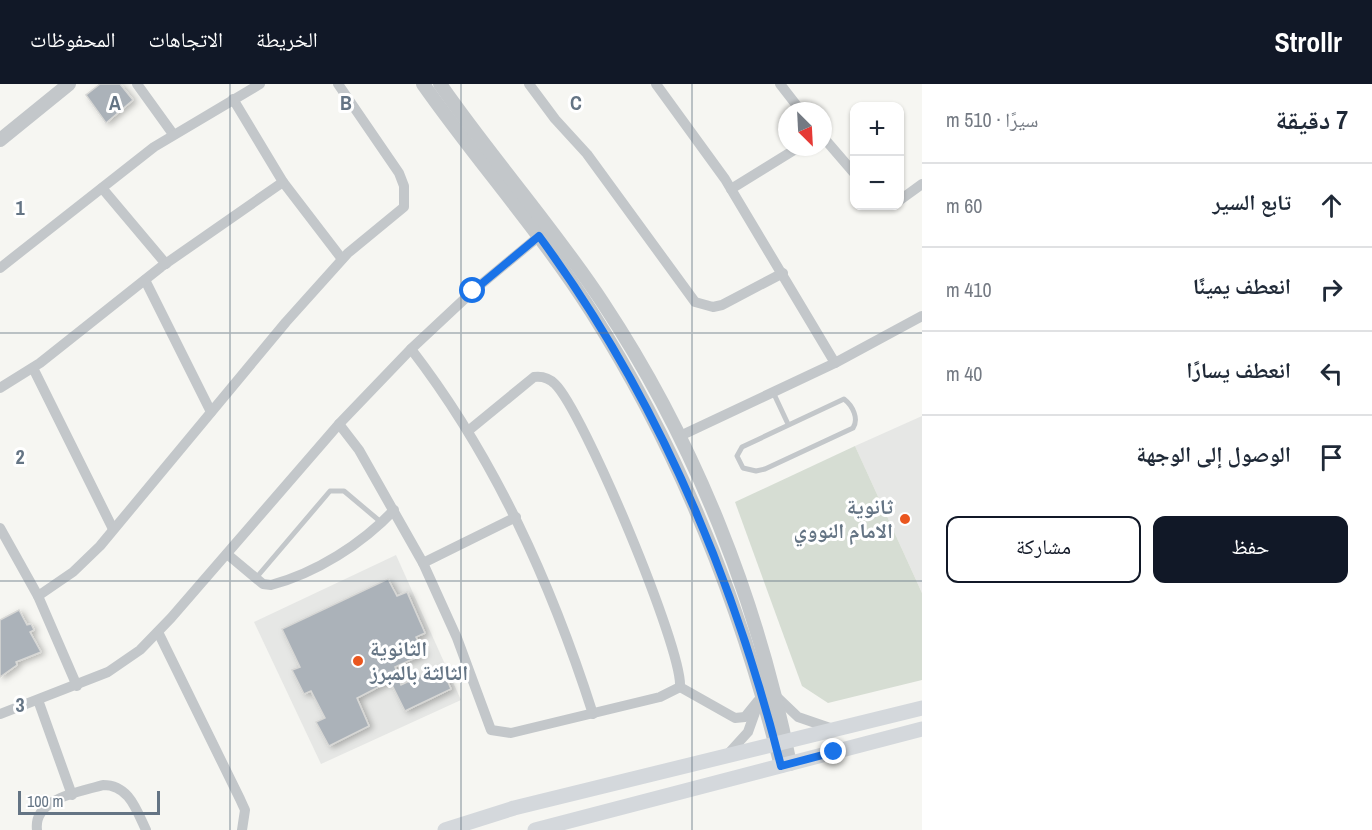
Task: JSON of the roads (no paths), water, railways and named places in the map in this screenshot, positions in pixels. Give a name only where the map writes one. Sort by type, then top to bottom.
[{"type":"main road","points":[[445,830],[514,807],[922,708]]},
{"type":"main road","points":[[535,830],[922,729]]},
{"type":"street","points":[[137,84],[173,135]]},
{"type":"street","points":[[0,268],[173,135],[260,84]]},
{"type":"street","points":[[38,596],[73,572],[113,529],[342,259],[404,207],[404,186],[399,173],[338,84]]},
{"type":"street","points":[[423,84],[539,236],[591,310],[640,393],[666,441],[719,564],[759,695],[781,742]]},
{"type":"street","points":[[440,84],[550,227],[622,332],[680,436],[732,559],[776,696],[786,765]]},
{"type":"street","points":[[529,84],[555,119],[587,154],[695,302],[713,307],[783,273]]},
{"type":"street","points":[[656,84],[731,189],[835,363]]},
{"type":"street","points":[[780,84],[794,102]]},
{"type":"street","points":[[0,140],[62,86]]},
{"type":"street","points":[[233,99],[283,182],[342,259]]},
{"type":"street","points":[[832,147],[850,167]]},
{"type":"street","points":[[731,189],[784,156]]},
{"type":"street","points":[[0,388],[33,368],[166,264],[283,182]]},
{"type":"street","points":[[904,197],[922,184]]},
{"type":"street","points":[[102,188],[166,264]]},
{"type":"street","points":[[0,714],[77,686],[122,664],[158,632],[339,424],[411,349],[473,291],[550,227]]},
{"type":"street","points":[[145,280],[211,412]]},
{"type":"street","points":[[680,436],[835,363],[922,316]]},
{"type":"street","points":[[411,349],[438,384],[468,431],[516,517],[570,645],[593,714]]},
{"type":"street","points":[[33,368],[113,529]]},
{"type":"street","points":[[468,431],[534,377],[541,376],[556,385],[597,459],[648,578],[676,660],[680,687]]},
{"type":"street","points":[[339,424],[359,450],[423,563],[457,638],[491,730],[512,733],[660,697],[680,687]]},
{"type":"street","points":[[227,554],[263,584],[278,583],[341,554],[382,523],[394,510]]},
{"type":"street","points":[[423,563],[516,517]]},
{"type":"street","points":[[2,535],[38,596],[77,686]]},
{"type":"street","points":[[158,632],[245,810],[242,830]]},
{"type":"street","points":[[680,687],[735,718],[745,717],[759,695]]},
{"type":"street","points":[[726,756],[738,745],[754,720],[759,695]]},
{"type":"street","points":[[776,696],[798,717],[833,729]]},
{"type":"street","points":[[38,700],[72,795]]},
{"type":"street","points":[[735,718],[740,729],[738,745]]},
{"type":"street","points":[[37,830],[40,811],[72,795],[103,785],[119,788],[132,801],[146,830]]},
{"type":"lane","points":[[773,393],[788,424]]},
{"type":"lane","points":[[844,399],[849,403],[856,417],[853,428],[765,469],[756,471],[743,468],[737,456],[742,447],[788,424],[844,399]]},
{"type":"lane","points":[[256,578],[330,491],[344,490],[382,523]]},
{"type":"place","name":"ثانوية الامام النووي","points":[[905,519]]},
{"type":"place","name":"الثانوية الثالثة بالمبرز","points":[[358,661]]}]
